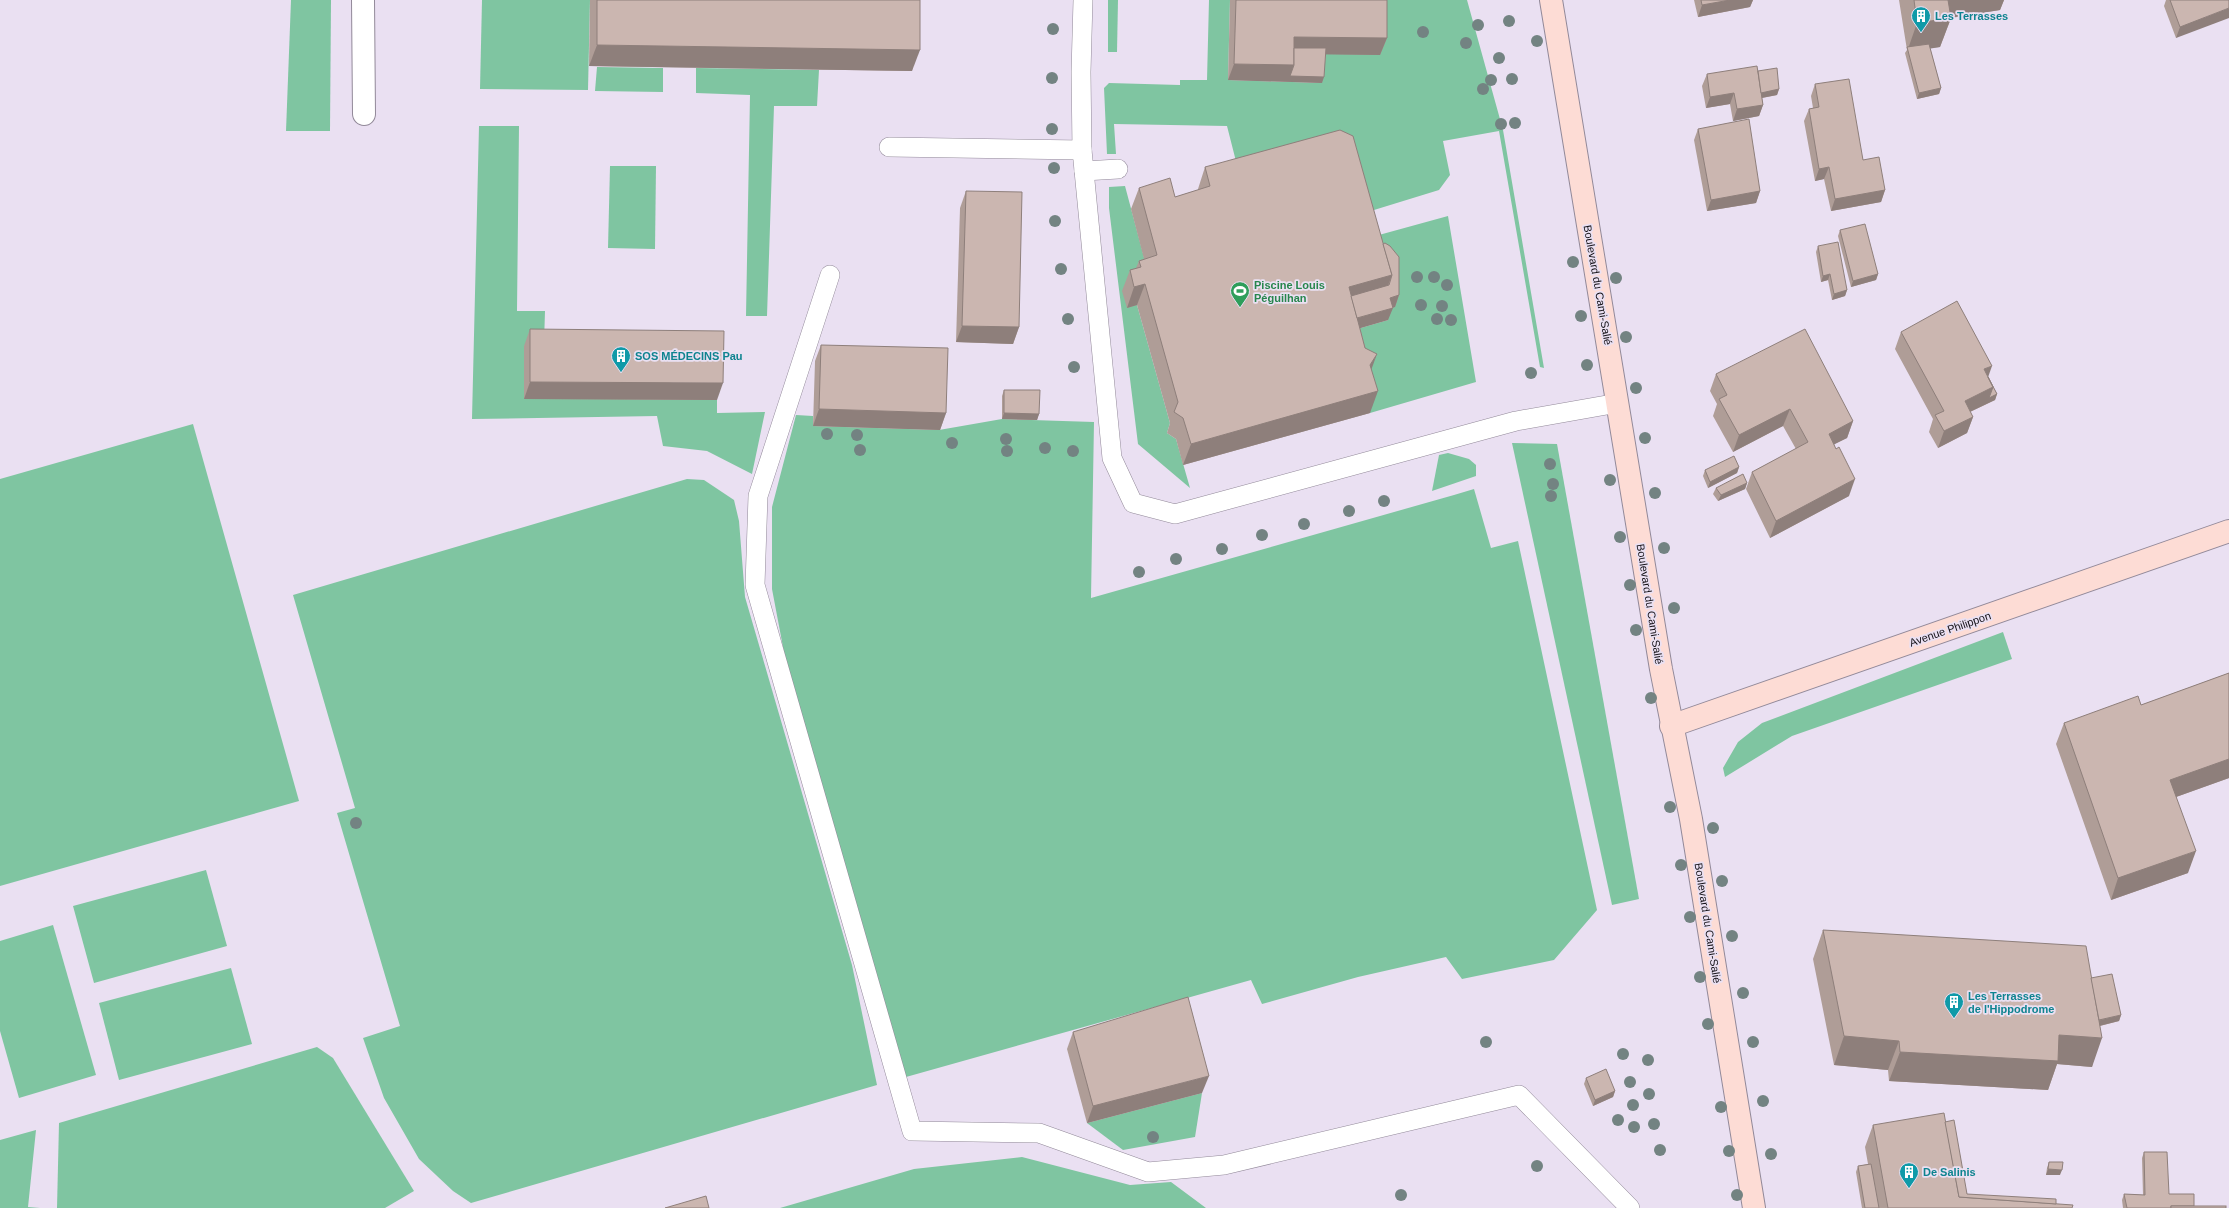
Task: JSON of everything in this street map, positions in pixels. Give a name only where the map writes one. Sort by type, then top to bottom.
[{"type":"street","points":[[363,0],[364,114]]},
{"type":"street","name":"Boulevard du Cami-Salié","points":[[1551,0],[1671,726],[1690,819],[1754,1208]]},
{"type":"street","name":"Avenue Philippon","points":[[1671,726],[2229,531]]},
{"type":"lane","points":[[1083,0],[1081,72],[1082,150],[1112,458],[1133,503],[1175,514],[1516,421],[1618,403]]},
{"type":"lane","points":[[889,147],[1082,150]]},
{"type":"lane","points":[[1084,171],[1118,169]]},
{"type":"lane","points":[[830,275],[758,496],[754,585],[912,1131],[1039,1133],[1148,1172],[1224,1165],[1519,1095],[1630,1208]]},
{"type":"green space","points":[[291,0],[331,0],[330,131],[286,131]]},
{"type":"green space","points":[[482,0],[590,0],[588,90],[480,89]]},
{"type":"green space","points":[[1108,0],[1118,0],[1117,52],[1108,52]]},
{"type":"green space","points":[[1209,0],[1230,0],[1228,80],[1322,83],[1323,54],[1381,0],[1467,0],[1503,130],[1544,368],[1540,367],[1499,131],[1443,141],[1450,175],[1439,190],[1361,214],[1240,177],[1227,126],[1114,124],[1116,154],[1107,154],[1104,88],[1109,83],[1180,85],[1180,80],[1207,80]]},
{"type":"green space","points":[[597,67],[663,68],[663,92],[595,91]]},
{"type":"green space","points":[[696,68],[819,70],[817,106],[774,106],[767,316],[746,316],[750,95],[696,93]]},
{"type":"green space","points":[[479,126],[519,126],[517,311],[545,311],[544,343],[524,346],[524,398],[717,400],[717,413],[765,412],[752,474],[707,451],[663,446],[657,416],[472,419]]},
{"type":"green space","points":[[610,166],[656,166],[655,249],[608,248]]},
{"type":"green space","points":[[1125,186],[1149,276],[1137,305],[1170,423],[1167,433],[1176,439],[1190,488],[1138,444],[1109,208],[1109,187]]},
{"type":"green space","points":[[1448,216],[1476,382],[1370,413],[1347,332],[1388,320],[1368,238]]},
{"type":"green space","points":[[796,415],[813,416],[813,426],[939,430],[1002,419],[1094,422],[1091,598],[1474,489],[1491,548],[1518,541],[1597,910],[1554,960],[1462,979],[1446,957],[1358,977],[1262,1004],[1251,980],[906,1077],[790,684],[772,589],[772,507]]},
{"type":"green space","points":[[193,424],[299,801],[0,886],[0,479]]},
{"type":"green space","points":[[1512,443],[1557,444],[1639,899],[1612,905]]},
{"type":"green space","points":[[1448,453],[1469,459],[1476,465],[1476,476],[1432,491],[1439,455]]},
{"type":"green space","points":[[687,479],[704,480],[734,500],[739,521],[745,597],[852,965],[877,1085],[471,1203],[453,1191],[419,1159],[384,1098],[363,1038],[400,1026],[337,813],[355,808],[293,595]]},
{"type":"green space","points":[[2003,632],[2012,659],[1792,736],[1725,777],[1723,768],[1738,742],[1762,723]]},
{"type":"green space","points":[[206,870],[227,946],[94,983],[73,906]]},
{"type":"green space","points":[[53,925],[96,1075],[19,1098],[0,1031],[0,941]]},
{"type":"green space","points":[[231,968],[252,1044],[119,1080],[99,1003]]},
{"type":"green space","points":[[317,1047],[333,1058],[414,1191],[385,1208],[57,1208],[59,1123]]},
{"type":"green space","points":[[1202,1093],[1195,1137],[1123,1150],[1087,1123]]},
{"type":"green space","points":[[36,1130],[28,1207],[40,1208],[0,1208],[0,1140]]},
{"type":"green space","points":[[1022,1157],[1130,1185],[1171,1182],[1206,1208],[780,1208],[914,1169]]},
{"type":"building","points":[[597,0],[920,0],[920,50],[597,45]]},
{"type":"building","points":[[1236,0],[1387,0],[1387,38],[1294,37],[1294,65],[1234,64]]},
{"type":"building","points":[[1701,0],[1730,0],[1702,5]]},
{"type":"building","points":[[1914,0],[1948,0],[1951,18],[1917,23]]},
{"type":"building","points":[[2170,0],[2229,0],[2229,8],[2180,27]]},
{"type":"building","points":[[1929,44],[1941,88],[1919,93],[1907,47]]},
{"type":"building","points":[[1294,48],[1326,48],[1324,77],[1290,76],[1294,65]]},
{"type":"building","points":[[1757,66],[1763,105],[1737,109],[1734,93],[1710,97],[1707,74]]},
{"type":"building","points":[[1777,68],[1779,89],[1761,93],[1758,71]]},
{"type":"building","points":[[1849,79],[1863,160],[1879,157],[1885,190],[1835,199],[1829,167],[1819,169],[1809,109],[1819,107],[1815,84]]},
{"type":"building","points":[[1749,119],[1760,191],[1711,200],[1698,129]]},
{"type":"building","name":"Piscine Louis Péguilhan","points":[[1340,130],[1353,136],[1392,275],[1349,287],[1365,348],[1377,354],[1370,365],[1378,391],[1191,444],[1183,418],[1174,412],[1178,402],[1145,284],[1134,287],[1130,270],[1141,267],[1139,261],[1157,255],[1139,188],[1170,178],[1175,197],[1210,186],[1205,167]]},
{"type":"building","points":[[966,191],[1022,192],[1019,327],[962,326]]},
{"type":"building","points":[[1865,224],[1878,274],[1853,281],[1840,230]]},
{"type":"building","points":[[1838,242],[1847,290],[1834,294],[1830,274],[1823,276],[1818,246]]},
{"type":"building","points":[[1385,243],[1390,246],[1399,257],[1399,295],[1390,298],[1393,308],[1357,318],[1351,296],[1389,285],[1392,275],[1383,244]]},
{"type":"building","points":[[1957,301],[1992,366],[1984,369],[1993,387],[1965,401],[1973,417],[1944,431],[1935,415],[1944,411],[1901,332]]},
{"type":"building","name":"SOS MÉDECINS Pau","points":[[530,329],[724,331],[723,383],[530,382]]},
{"type":"building","points":[[1805,329],[1853,421],[1829,434],[1836,449],[1839,447],[1855,479],[1776,521],[1752,472],[1808,442],[1790,409],[1739,435],[1719,399],[1727,395],[1716,374]]},
{"type":"building","points":[[821,345],[948,348],[946,413],[819,409]]},
{"type":"building","points":[[1988,377],[1997,394],[1989,398],[1993,387]]},
{"type":"building","points":[[1004,390],[1040,390],[1039,414],[1004,413]]},
{"type":"building","points":[[1734,456],[1739,467],[1710,482],[1705,470]]},
{"type":"building","points":[[1743,474],[1747,483],[1721,495],[1716,488]]},
{"type":"building","points":[[2229,673],[2229,759],[2170,780],[2196,851],[2118,878],[2064,723],[2138,696],[2141,705]]},
{"type":"building","name":"Les Terrasses de l'Hippodrome","points":[[1823,930],[2086,946],[2102,1038],[2059,1035],[2058,1061],[1900,1052],[1899,1041],[1844,1036]]},
{"type":"building","points":[[2112,974],[2121,1015],[2099,1020],[2091,978]]},
{"type":"building","points":[[1188,997],[1209,1076],[1093,1106],[1073,1032]]},
{"type":"building","points":[[1606,1069],[1615,1091],[1595,1100],[1586,1078]]},
{"type":"building","points":[[1944,1113],[1959,1197],[2073,1205],[2072,1208],[1888,1208],[1873,1125]]},
{"type":"building","points":[[1954,1120],[1967,1194],[2056,1199],[2056,1204],[1959,1197],[1945,1122]]},
{"type":"building","points":[[2144,1152],[2167,1152],[2169,1194],[2194,1194],[2194,1206],[2171,1206],[2171,1208],[2127,1208],[2124,1194],[2145,1195]]},
{"type":"building","points":[[2049,1162],[2063,1162],[2062,1170],[2048,1169]]},
{"type":"building","points":[[1871,1164],[1879,1208],[1865,1208],[1858,1166]]},
{"type":"building","points":[[706,1196],[709,1208],[665,1208]]},
{"type":"building","points":[[2171,1206],[2226,1206],[2226,1208],[2171,1208]]},
{"type":"place","name":"Les Terrasses","points":[[1921,33]]},
{"type":"place","name":"Piscine Louis Péguilhan","points":[[1240,308]]},
{"type":"place","name":"SOS MÉDECINS Pau","points":[[621,373]]},
{"type":"place","name":"Les Terrasses de l'Hippodrome","points":[[1954,1019]]},
{"type":"place","name":"De Salinis","points":[[1909,1189]]}]
